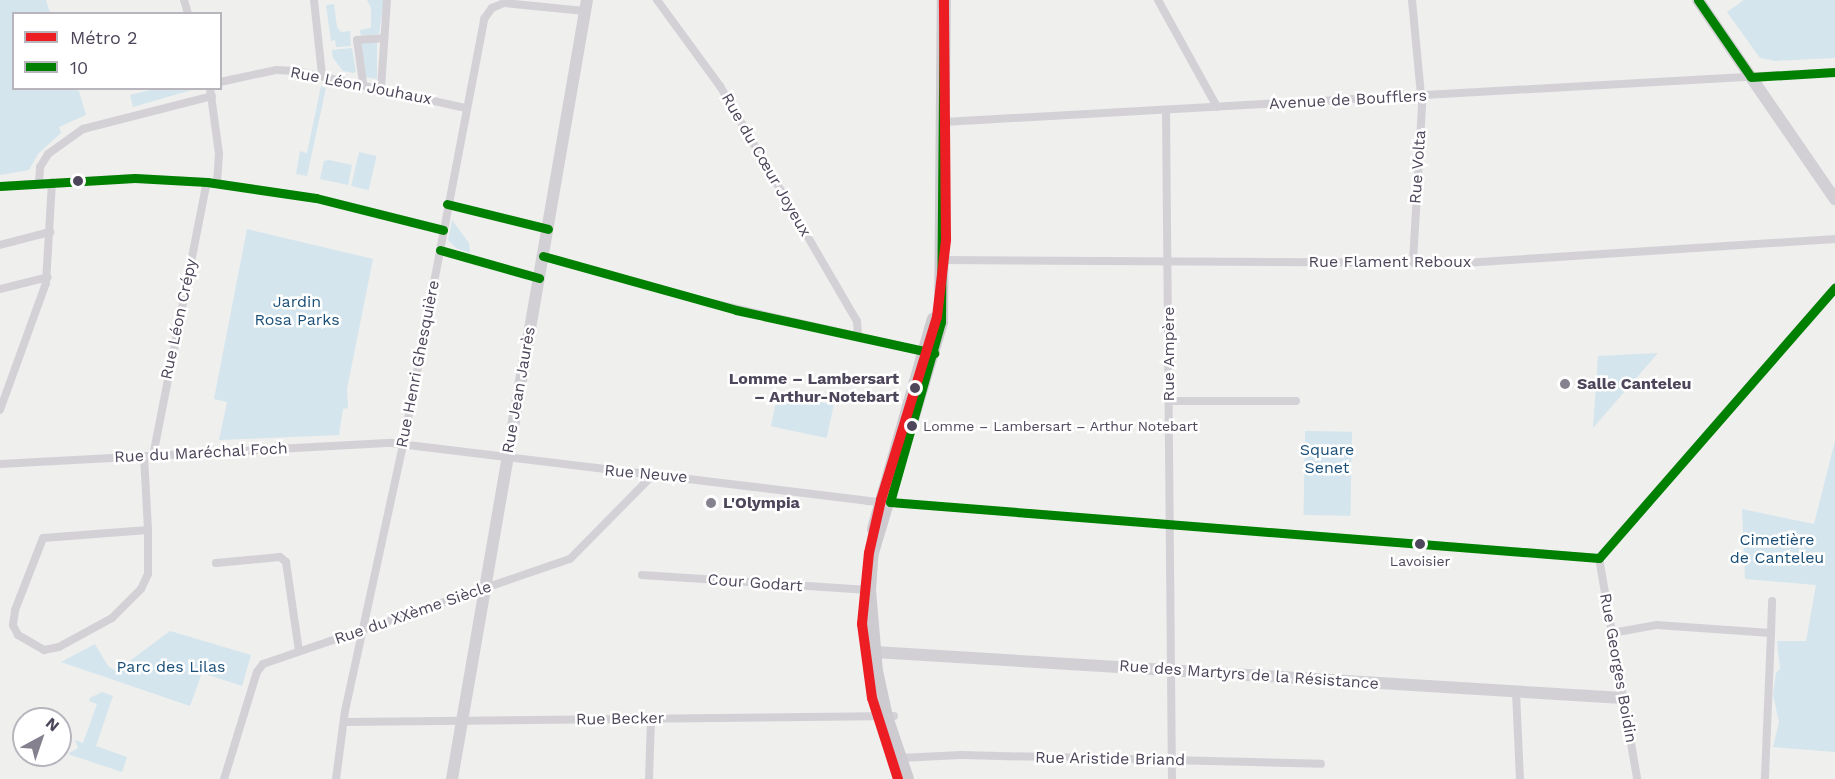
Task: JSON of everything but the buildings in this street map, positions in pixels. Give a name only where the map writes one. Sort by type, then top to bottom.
[{"type":"main road","points":[[907,779],[904,757],[890,716],[875,652],[868,590],[871,556],[929,352],[942,282],[944,123],[942,0]]},
{"type":"main road","points":[[904,757],[917,779]]},
{"type":"street","points":[[314,0],[322,75]]},
{"type":"street","points":[[381,88],[387,0]]},
{"type":"street","name":"Rue du Cœur Joyeux","points":[[657,0],[726,96],[857,321],[858,337]]},
{"type":"street","points":[[1158,0],[1217,107]]},
{"type":"street","name":"Rue Volta","points":[[1412,0],[1421,95],[1413,263]]},
{"type":"street","points":[[1698,0],[1835,199]]},
{"type":"street","name":"Rue Henri Ghesquière","points":[[336,779],[345,722],[403,444],[465,108],[484,19],[492,8],[509,2],[586,5]]},
{"type":"street","name":"Rue Jean Jaurès","points":[[452,779],[586,5]]},
{"type":"street","points":[[363,83],[357,40],[383,38]]},
{"type":"street","name":"Rue Léon Jouhaux","points":[[222,82],[276,70],[322,75],[465,108]]},
{"type":"street","name":"Avenue de Boufflers","points":[[944,123],[1835,72]]},
{"type":"street","points":[[39,183],[44,159],[79,131],[211,92],[219,154],[217,183]]},
{"type":"street","name":"Rue Ampère","points":[[1166,110],[1172,779]]},
{"type":"street","points":[[0,186],[147,178],[207,182],[316,198],[443,230]]},
{"type":"street","points":[[0,410],[48,277],[52,182]]},
{"type":"street","name":"Rue Léon Crépy","points":[[148,530],[43,538],[15,610],[13,625],[18,635],[44,650],[59,647],[112,618],[141,589],[148,574],[148,530],[148,456],[207,182]]},
{"type":"street","points":[[447,204],[548,229]]},
{"type":"street","points":[[0,245],[50,232]]},
{"type":"street","name":"Rue Flament Reboux","points":[[944,261],[1491,262],[1835,239]]},
{"type":"street","points":[[440,250],[539,278]]},
{"type":"street","points":[[543,256],[684,297],[929,352]]},
{"type":"street","points":[[0,289],[48,277]]},
{"type":"street","points":[[1599,558],[1835,286]]},
{"type":"street","points":[[1169,401],[1296,401]]},
{"type":"street","name":"Rue du Maréchal Foch","points":[[0,464],[403,444]]},
{"type":"street","name":"Rue Neuve","points":[[403,444],[651,477],[677,476],[885,502],[1599,558]]},
{"type":"street","name":"Rue du XXème Siècle","points":[[224,779],[257,672],[263,664],[485,590],[570,559],[651,477]]},
{"type":"street","points":[[216,563],[280,557],[286,562],[299,651]]},
{"type":"street","name":"Rue Georges Boidin","points":[[1599,558],[1637,779]]},
{"type":"street","name":"Cour Godart","points":[[642,575],[868,590]]},
{"type":"street","points":[[1765,779],[1772,601]]},
{"type":"street","points":[[1612,633],[1657,625],[1771,633]]},
{"type":"street","name":"Rue des Martyrs de la Résistance","points":[[875,652],[1623,698]]},
{"type":"street","points":[[1516,692],[1520,779]]},
{"type":"street","name":"Rue Becker","points":[[345,722],[890,716]]},
{"type":"street","points":[[650,779],[651,718]]},
{"type":"street","name":"Rue Aristide Briand","points":[[904,757],[1321,764]]},
{"type":"green space","points":[[0,0],[46,0],[50,12],[12,12],[12,90],[76,90],[79,91],[86,115],[59,127],[61,133],[38,154],[29,170],[0,175]]},
{"type":"green space","points":[[367,0],[384,0],[379,34],[361,36],[360,30],[371,28],[371,8]]},
{"type":"green space","points":[[1744,0],[1835,0],[1835,58],[1775,61],[1760,58],[1727,12]]},
{"type":"green space","points":[[334,4],[337,27],[341,32],[350,31],[351,46],[336,47],[335,40],[331,41],[326,5]]},
{"type":"green space","points":[[377,42],[377,79],[365,77],[361,43]]},
{"type":"green space","points":[[352,48],[356,72],[353,73],[343,71],[333,58],[332,50]]},
{"type":"green space","points":[[321,86],[326,88],[307,176],[296,174],[300,151],[307,153]]},
{"type":"green space","points":[[150,90],[192,90],[133,107],[130,95]]},
{"type":"green space","points":[[359,152],[377,156],[369,190],[351,186]]},
{"type":"green space","points":[[324,161],[352,165],[348,185],[320,179]]},
{"type":"green space","points":[[452,220],[469,243],[470,253],[456,248],[448,240]]},
{"type":"green space","name":"Jardin Rosa Parks","points":[[247,229],[373,259],[347,389],[348,408],[343,409],[339,435],[219,440],[227,402],[214,399]]},
{"type":"green space","points":[[1658,353],[1626,390],[1593,428],[1598,356]]},
{"type":"green space","points":[[778,393],[834,405],[827,438],[771,426]]},
{"type":"green space","name":"Square Senet","points":[[1305,431],[1352,432],[1351,516],[1304,515]]},
{"type":"green space","name":"Cimetière de Canteleu","points":[[1835,441],[1835,752],[1773,747],[1779,722],[1773,695],[1776,673],[1780,669],[1777,641],[1806,641],[1816,585],[1745,579],[1742,509],[1814,524]]},
{"type":"green space","name":"Parc des Lilas","points":[[170,631],[251,655],[242,686],[202,673],[190,706],[61,662],[95,644],[108,666],[116,671]]},
{"type":"green space","points":[[102,692],[113,696],[96,746],[127,757],[122,772],[72,755],[72,752],[78,748],[75,740],[83,743],[97,704],[89,701],[90,698]]},
{"type":"metro line","name":"2","points":[[898,779],[872,698],[862,624],[869,553],[881,500],[937,317],[946,240],[944,0]]},
{"type":"transit line","name":"10","points":[[890,502],[941,322],[944,0]]},
{"type":"transit line","name":"10","points":[[1698,0],[1751,77]]},
{"type":"transit line","name":"10","points":[[1751,77],[1835,72]]},
{"type":"transit line","name":"10","points":[[0,186],[135,178],[207,182],[316,198],[443,230]]},
{"type":"transit line","name":"10","points":[[447,204],[548,229]]},
{"type":"transit line","name":"10","points":[[440,250],[539,278]]},
{"type":"transit line","name":"10","points":[[543,256],[736,310],[934,353]]},
{"type":"transit line","name":"10","points":[[1599,558],[1835,287]]},
{"type":"transit line","name":"10","points":[[890,502],[1599,558]]},
{"type":"place","name":"Salle Canteleu","points":[[1565,384]]},
{"type":"place","name":"Lomme – Lambersart – Arthur-Notebart","points":[[915,388]]},
{"type":"place","name":"Lomme – Lambersart – Arthur Notebart","points":[[912,426]]},
{"type":"place","name":"L'Olympia","points":[[711,503]]},
{"type":"place","name":"Lavoisier","points":[[1420,544]]}]
